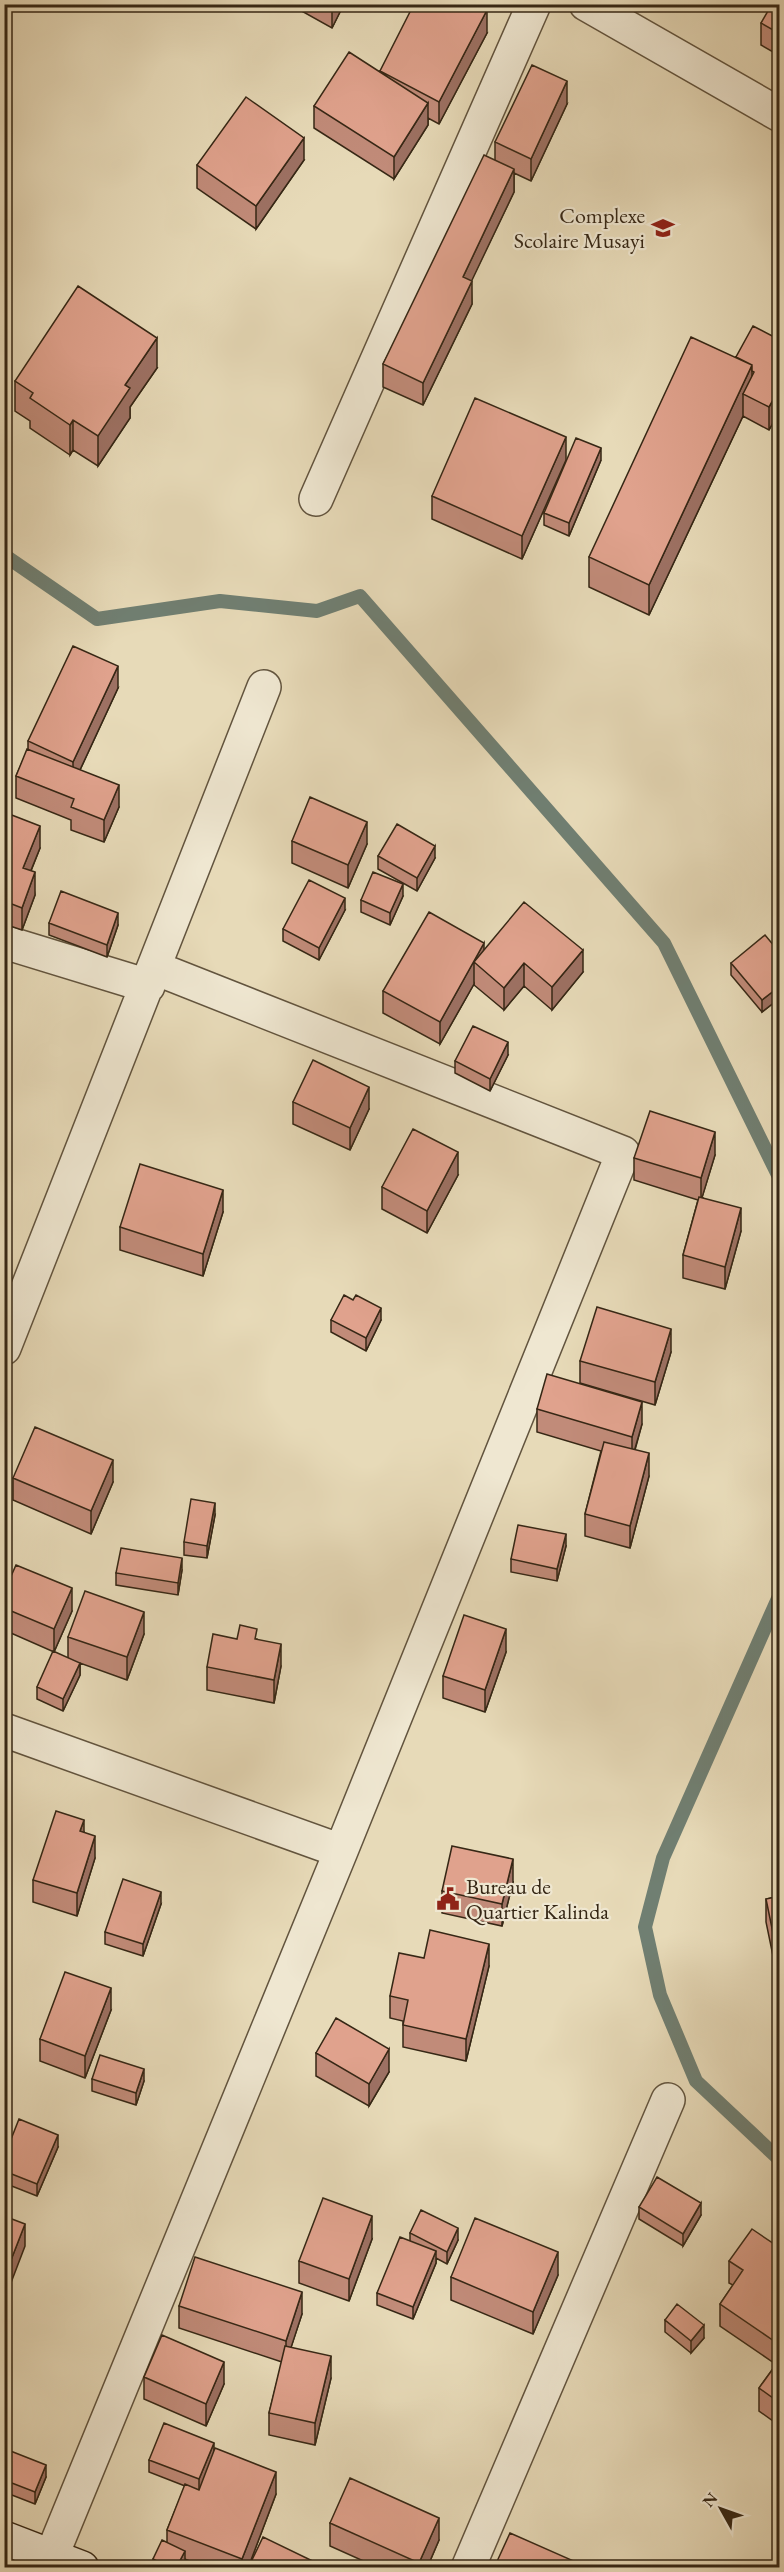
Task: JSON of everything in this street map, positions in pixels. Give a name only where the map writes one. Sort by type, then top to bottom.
[{"type":"street","points":[[316,499],[534,4]]},
{"type":"street","points":[[586,4],[780,115]]},
{"type":"street","points":[[4,1348],[264,687]]},
{"type":"street","points":[[4,942],[151,977],[623,1153],[341,1851],[48,2561]]},
{"type":"street","points":[[4,1730],[341,1851]]},
{"type":"street","points":[[468,2568],[668,2100]]},
{"type":"street","points":[[4,2538],[48,2561],[82,2568]]},
{"type":"building","points":[[414,4],[476,4],[487,10],[439,102],[380,71]]},
{"type":"building","points":[[772,4],[780,4],[780,34],[761,23]]},
{"type":"building","points":[[349,52],[428,103],[394,157],[314,106]]},
{"type":"building","points":[[532,65],[567,81],[531,159],[495,142]]},
{"type":"building","points":[[246,97],[304,138],[256,206],[197,165]]},
{"type":"building","points":[[484,155],[514,169],[463,277],[472,281],[423,383],[383,364]]},
{"type":"building","points":[[78,286],[157,338],[125,385],[130,388],[98,436],[73,420],[70,425],[30,398],[33,393],[15,381]]},
{"type":"building","points":[[753,326],[780,340],[780,388],[769,407],[743,394],[754,372],[752,365],[736,357]]},
{"type":"building","points":[[691,337],[752,365],[649,585],[589,557]]},
{"type":"building","points":[[475,398],[566,437],[522,536],[432,496]]},
{"type":"building","points":[[576,438],[601,448],[569,523],[544,513]]},
{"type":"building","points":[[73,646],[118,666],[73,762],[28,741]]},
{"type":"building","points":[[27,749],[119,785],[104,820],[71,807],[74,799],[16,776]]},
{"type":"building","points":[[310,797],[367,822],[348,865],[292,841]]},
{"type":"building","points":[[4,812],[40,826],[23,868],[35,872],[22,908],[4,901]]},
{"type":"building","points":[[397,824],[435,846],[417,878],[378,856]]},
{"type":"building","points":[[373,872],[403,884],[390,913],[361,900]]},
{"type":"building","points":[[309,880],[345,898],[319,948],[283,929]]},
{"type":"building","points":[[61,891],[118,913],[107,945],[49,923]]},
{"type":"building","points":[[524,902],[583,950],[552,987],[524,963],[504,988],[474,962]]},
{"type":"building","points":[[429,912],[484,943],[440,1022],[383,991]]},
{"type":"building","points":[[765,935],[780,953],[780,986],[762,1000],[731,963]]},
{"type":"building","points":[[473,1026],[508,1042],[490,1079],[455,1061]]},
{"type":"building","points":[[313,1060],[369,1087],[350,1128],[293,1102]]},
{"type":"building","points":[[650,1111],[715,1132],[701,1178],[634,1158]]},
{"type":"building","points":[[413,1129],[458,1152],[427,1211],[382,1187]]},
{"type":"building","points":[[140,1164],[223,1190],[203,1254],[120,1227]]},
{"type":"building","points":[[699,1197],[741,1208],[725,1267],[683,1255]]},
{"type":"building","points":[[344,1295],[353,1300],[356,1295],[381,1308],[366,1338],[331,1320]]},
{"type":"building","points":[[597,1307],[671,1329],[655,1382],[580,1361]]},
{"type":"building","points":[[547,1374],[642,1402],[632,1437],[537,1409]]},
{"type":"building","points":[[35,1427],[113,1460],[91,1511],[13,1478]]},
{"type":"building","points":[[604,1442],[649,1453],[630,1526],[585,1514]]},
{"type":"building","points":[[191,1499],[215,1503],[207,1546],[184,1542]]},
{"type":"building","points":[[518,1525],[566,1534],[557,1569],[511,1559]]},
{"type":"building","points":[[121,1548],[182,1558],[178,1583],[116,1573]]},
{"type":"building","points":[[16,1565],[72,1588],[54,1629],[4,1608],[4,1592]]},
{"type":"building","points":[[85,1591],[144,1612],[127,1657],[68,1637]]},
{"type":"building","points":[[464,1615],[506,1629],[485,1690],[443,1676]]},
{"type":"building","points":[[240,1625],[257,1629],[255,1639],[281,1644],[274,1680],[207,1667],[213,1634],[237,1639]]},
{"type":"building","points":[[53,1651],[80,1663],[63,1699],[37,1687]]},
{"type":"building","points":[[56,1811],[84,1820],[80,1831],[95,1836],[77,1893],[33,1880]]},
{"type":"building","points":[[452,1846],[513,1859],[502,1904],[442,1891]]},
{"type":"building","points":[[123,1879],[161,1892],[143,1944],[105,1932]]},
{"type":"building","points":[[780,1896],[780,1967],[766,1899]]},
{"type":"building","points":[[430,1930],[489,1944],[466,2039],[403,2025],[408,2000],[390,1996],[399,1953],[424,1958]]},
{"type":"building","points":[[65,1972],[111,1988],[85,2056],[40,2039]]},
{"type":"building","points":[[336,2018],[389,2049],[369,2084],[316,2053]]},
{"type":"building","points":[[100,2055],[144,2069],[136,2093],[92,2079]]},
{"type":"building","points":[[19,2119],[58,2135],[37,2184],[4,2171],[4,2157]]},
{"type":"building","points":[[657,2177],[701,2203],[683,2234],[639,2207]]},
{"type":"building","points":[[323,2198],[372,2216],[349,2279],[299,2261]]},
{"type":"building","points":[[421,2210],[458,2228],[447,2252],[410,2233]]},
{"type":"building","points":[[4,2216],[25,2224],[4,2278]]},
{"type":"building","points":[[475,2218],[558,2252],[533,2312],[451,2277]]},
{"type":"building","points":[[752,2229],[780,2248],[780,2332],[774,2341],[720,2304],[743,2270],[729,2261]]},
{"type":"building","points":[[400,2237],[436,2251],[413,2307],[377,2293]]},
{"type":"building","points":[[195,2257],[302,2292],[286,2341],[179,2306]]},
{"type":"building","points":[[677,2304],[704,2325],[691,2341],[665,2320]]},
{"type":"building","points":[[162,2335],[224,2362],[206,2404],[144,2377]]},
{"type":"building","points":[[285,2346],[331,2356],[315,2423],[269,2413]]},
{"type":"building","points":[[780,2359],[780,2403],[759,2388]]},
{"type":"building","points":[[164,2423],[214,2443],[199,2479],[149,2460]]},
{"type":"building","points":[[215,2448],[276,2472],[242,2559],[167,2530],[185,2484],[199,2490]]},
{"type":"building","points":[[8,2450],[46,2465],[35,2492],[4,2480],[4,2459]]},
{"type":"building","points":[[350,2478],[439,2518],[419,2563],[330,2523]]},
{"type":"building","points":[[510,2533],[585,2566],[584,2568],[494,2568]]},
{"type":"building","points":[[263,2537],[327,2568],[263,2568],[251,2562]]},
{"type":"building","points":[[162,2540],[185,2551],[176,2568],[171,2568],[153,2559]]},
{"type":"waterway","points":[[4,555],[97,619],[220,601],[317,611],[360,596],[664,943],[780,1179]]},
{"type":"waterway","points":[[780,1594],[663,1858],[645,1927],[660,1995],[696,2081],[780,2160]]},
{"type":"place","name":"Complexe Scolaire Musayi","points":[[663,228]]},
{"type":"place","name":"Bureau de Quartier Kalinda","points":[[448,1899]]}]
